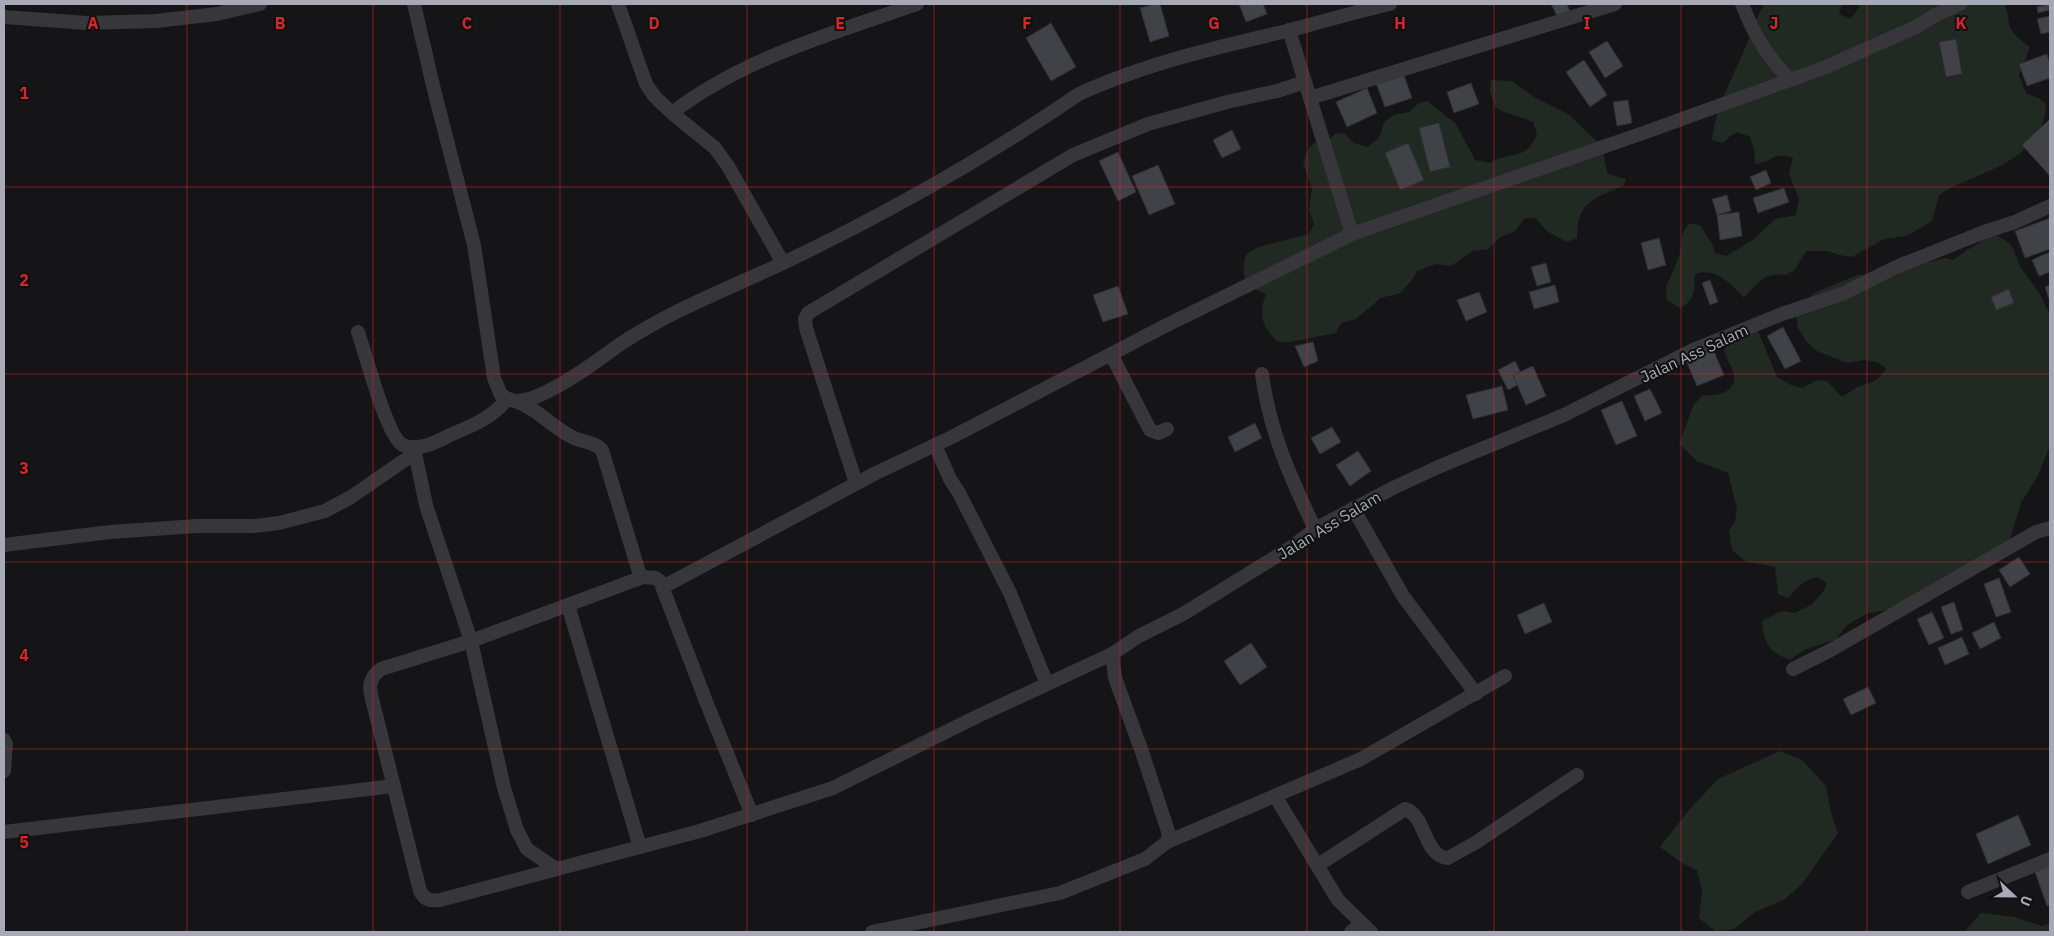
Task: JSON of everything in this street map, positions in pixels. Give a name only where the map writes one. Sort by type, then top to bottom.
[{"type":"street","points":[[4,17],[87,23],[156,22],[217,14],[260,4]]},
{"type":"street","points":[[414,4],[474,246],[494,378],[501,395],[529,406],[572,437],[598,446],[602,450],[639,572],[643,577]]},
{"type":"street","points":[[618,4],[646,84],[655,97],[672,113],[715,148],[728,166],[783,263]]},
{"type":"street","points":[[672,113],[727,78],[764,60],[840,30],[917,4]]},
{"type":"street","points":[[4,545],[110,532],[279,523],[325,511],[379,480],[414,450],[435,443],[483,420],[511,400],[526,400],[548,391],[572,378],[617,346],[668,317],[783,263],[979,159],[1079,94],[1137,71],[1352,12],[1390,4]]},
{"type":"street","points":[[1310,98],[1615,4]]},
{"type":"street","points":[[1742,4],[1763,48],[1790,80]]},
{"type":"street","points":[[663,587],[856,483],[1352,234],[1826,67],[1918,26],[1935,15],[1960,4]]},
{"type":"street","points":[[1289,30],[1352,234]]},
{"type":"street","points":[[856,483],[806,328],[805,319],[808,312],[1073,155],[1148,124],[1305,82]]},
{"type":"street","name":"Jalan Ass Salam","points":[[471,641],[381,669],[371,678],[370,686],[420,890],[424,898],[430,901],[640,847],[752,815],[832,788],[1112,654],[1139,636],[1198,605],[1290,548],[1315,529],[1353,508],[1438,467],[1564,415],[1693,350],[1782,314],[1842,294],[1894,268],[1984,232],[2015,222],[2050,206]]},
{"type":"street","points":[[358,332],[384,413],[394,436],[403,445],[414,450]]},
{"type":"street","points":[[1111,354],[1150,430],[1158,433],[1167,429]]},
{"type":"street","points":[[1262,374],[1266,402],[1278,445],[1315,529]]},
{"type":"street","points":[[935,445],[953,484],[1010,593],[1046,684]]},
{"type":"street","points":[[414,450],[426,506],[471,641],[504,788],[517,830],[527,849],[556,869]]},
{"type":"street","points":[[1353,508],[1403,596],[1476,694]]},
{"type":"street","points":[[1793,669],[1829,651],[2036,532],[2050,528]]},
{"type":"street","points":[[471,641],[643,577],[656,578],[663,587],[710,712],[752,815]]},
{"type":"street","points":[[568,605],[640,847]]},
{"type":"street","points":[[1112,654],[1115,678],[1141,748],[1167,828],[1169,835],[1167,842]]},
{"type":"street","points":[[872,932],[1060,892],[1145,859],[1167,842],[1362,759],[1505,676]]},
{"type":"street","points":[[4,740],[6,744],[4,770]]},
{"type":"street","points":[[1318,866],[1405,809],[1412,812],[1435,853],[1448,858],[1475,843],[1577,775]]},
{"type":"street","points":[[4,829],[394,786]]},
{"type":"street","points":[[1274,796],[1338,900],[1361,929]]},
{"type":"street","points":[[1968,892],[2050,859]]},
{"type":"shaded area","points":[[1765,4],[1842,4],[1839,14],[1851,19],[1861,4],[2004,4],[2011,30],[2030,47],[2019,75],[2026,93],[2046,104],[2042,124],[2034,140],[2021,153],[2006,163],[1939,195],[1932,221],[1907,236],[1884,239],[1852,257],[1828,251],[1806,251],[1795,270],[1785,275],[1778,274],[1767,277],[1757,284],[1744,298],[1728,282],[1716,275],[1703,272],[1695,274],[1692,298],[1680,308],[1667,300],[1666,287],[1679,257],[1683,233],[1689,223],[1701,226],[1715,253],[1726,256],[1753,240],[1775,219],[1796,215],[1799,199],[1789,174],[1793,158],[1777,156],[1755,164],[1754,150],[1750,137],[1738,132],[1730,136],[1723,143],[1712,140],[1721,103],[1756,19]]},
{"type":"shaded area","points":[[1491,80],[1512,81],[1534,97],[1568,114],[1603,147],[1608,174],[1626,179],[1624,185],[1596,198],[1584,208],[1580,216],[1577,238],[1567,242],[1548,232],[1535,218],[1525,218],[1515,231],[1499,238],[1488,249],[1473,251],[1451,266],[1436,264],[1417,271],[1412,280],[1400,293],[1381,298],[1356,319],[1341,323],[1336,333],[1290,342],[1278,342],[1268,331],[1263,320],[1262,308],[1266,294],[1249,284],[1244,274],[1244,262],[1246,255],[1258,247],[1309,234],[1314,224],[1309,210],[1312,189],[1303,162],[1309,148],[1317,141],[1330,139],[1335,134],[1344,133],[1354,143],[1367,147],[1379,138],[1384,122],[1394,115],[1409,112],[1419,103],[1427,101],[1456,124],[1475,160],[1490,163],[1523,152],[1533,143],[1537,134],[1533,122],[1495,107],[1490,91]]},
{"type":"shaded area","points":[[1991,232],[2008,242],[2014,250],[2020,267],[2039,292],[2050,315],[2050,446],[2037,477],[2021,503],[2008,546],[1888,610],[1869,613],[1848,624],[1836,639],[1804,650],[1790,660],[1783,657],[1772,650],[1766,641],[1762,621],[1782,611],[1795,613],[1811,605],[1823,592],[1827,583],[1816,577],[1807,580],[1788,598],[1778,594],[1775,567],[1745,561],[1732,550],[1729,531],[1735,521],[1737,509],[1728,473],[1697,461],[1679,444],[1694,404],[1703,395],[1723,393],[1731,387],[1734,374],[1724,350],[1734,334],[1758,331],[1777,377],[1791,385],[1803,388],[1817,380],[1827,381],[1842,397],[1856,388],[1876,380],[1886,368],[1877,362],[1864,360],[1847,363],[1817,351],[1806,341],[1798,328],[1796,315],[1799,307],[1814,293],[1857,275],[1873,274],[1902,256],[1915,256],[1930,262],[1944,258],[1954,260]]},
{"type":"shaded area","points":[[1780,751],[1802,760],[1826,786],[1831,813],[1838,833],[1802,884],[1785,899],[1755,912],[1734,929],[1715,931],[1699,918],[1702,891],[1697,870],[1682,863],[1660,847],[1689,810],[1718,779]]},
{"type":"shaded area","points":[[1981,913],[2014,917],[2042,926],[2050,923],[2050,932],[1964,932]]},
{"type":"building","points":[[1160,4],[1169,36],[1150,42],[1140,8]]},
{"type":"building","points":[[1239,4],[1263,4],[1267,14],[1246,22]]},
{"type":"building","points":[[1551,4],[1567,4],[1570,12],[1558,18]]},
{"type":"building","points":[[2050,4],[2050,10],[2038,13],[2037,7]]},
{"type":"building","points":[[2050,16],[2050,32],[2041,34],[2037,19]]},
{"type":"building","points":[[1051,23],[1076,67],[1051,81],[1026,38]]},
{"type":"building","points":[[1956,39],[1962,74],[1946,77],[1939,42]]},
{"type":"building","points":[[1607,41],[1623,66],[1605,78],[1589,52]]},
{"type":"building","points":[[2047,54],[2050,65],[2050,78],[2027,86],[2019,64]]},
{"type":"building","points":[[1584,60],[1607,95],[1590,107],[1566,72]]},
{"type":"building","points":[[1403,73],[1412,98],[1385,107],[1376,83]]},
{"type":"building","points":[[1471,83],[1479,104],[1454,113],[1447,92]]},
{"type":"building","points":[[1367,88],[1377,113],[1347,127],[1336,102]]},
{"type":"building","points":[[1628,100],[1632,123],[1617,126],[1613,102]]},
{"type":"building","points":[[2050,119],[2050,176],[2022,145]]},
{"type":"building","points":[[1439,123],[1450,167],[1430,172],[1419,128]]},
{"type":"building","points":[[1232,130],[1241,149],[1222,158],[1213,140]]},
{"type":"building","points":[[1408,143],[1424,180],[1400,190],[1385,153]]},
{"type":"building","points":[[1118,152],[1136,192],[1118,201],[1099,161]]},
{"type":"building","points":[[1158,165],[1175,204],[1149,215],[1132,176]]},
{"type":"building","points":[[1766,170],[1771,183],[1756,190],[1750,177]]},
{"type":"building","points":[[1784,188],[1789,202],[1758,213],[1753,198]]},
{"type":"building","points":[[1727,195],[1731,211],[1717,215],[1712,199]]},
{"type":"building","points":[[1739,212],[1742,236],[1720,240],[1717,215]]},
{"type":"building","points":[[2050,218],[2050,249],[2025,258],[2015,231]]},
{"type":"building","points":[[1659,238],[1666,265],[1648,270],[1641,243]]},
{"type":"building","points":[[2050,252],[2050,272],[2039,276],[2032,260]]},
{"type":"building","points":[[1546,263],[1551,282],[1537,286],[1531,267]]},
{"type":"building","points":[[1710,280],[1718,302],[1710,305],[1702,283]]},
{"type":"building","points":[[1555,285],[1559,302],[1534,309],[1529,292]]},
{"type":"building","points":[[2050,285],[2050,302],[2045,287]]},
{"type":"building","points":[[1118,286],[1128,314],[1103,322],[1093,295]]},
{"type":"building","points":[[2009,289],[2014,303],[1996,310],[1991,297]]},
{"type":"building","points":[[1479,292],[1487,312],[1466,321],[1457,300]]},
{"type":"building","points":[[1783,327],[1801,361],[1785,369],[1767,336]]},
{"type":"building","points":[[1313,342],[1318,361],[1304,367],[1295,346]]},
{"type":"building","points":[[1712,347],[1724,375],[1697,386],[1685,358]]},
{"type":"building","points":[[1515,361],[1525,381],[1508,390],[1498,370]]},
{"type":"building","points":[[1533,366],[1546,396],[1526,405],[1513,375]]},
{"type":"building","points":[[1502,386],[1508,410],[1473,419],[1466,395]]},
{"type":"building","points":[[1650,389],[1662,413],[1645,421],[1634,396]]},
{"type":"building","points":[[1622,401],[1637,436],[1616,445],[1601,410]]},
{"type":"building","points":[[1255,423],[1262,438],[1235,452],[1228,437]]},
{"type":"building","points":[[1332,427],[1341,442],[1320,454],[1311,438]]},
{"type":"building","points":[[1358,451],[1371,471],[1350,486],[1336,465]]},
{"type":"building","points":[[2019,557],[2030,574],[2010,587],[1999,570]]},
{"type":"building","points":[[1999,578],[2011,612],[1996,617],[1984,584]]},
{"type":"building","points":[[1954,602],[1963,630],[1951,634],[1941,607]]},
{"type":"building","points":[[1544,603],[1552,622],[1525,634],[1517,615]]},
{"type":"building","points":[[1932,612],[1944,638],[1929,645],[1917,619]]},
{"type":"building","points":[[1994,622],[2001,638],[1980,649],[1972,633]]},
{"type":"building","points":[[1962,637],[1969,654],[1945,665],[1938,648]]},
{"type":"building","points":[[1251,643],[1267,667],[1240,685],[1224,661]]},
{"type":"building","points":[[1868,687],[1876,703],[1851,715],[1843,699]]},
{"type":"building","points":[[2018,815],[2031,845],[1988,864],[1976,834]]},
{"type":"building","points":[[2050,864],[2050,905],[2047,906],[2034,869]]}]
